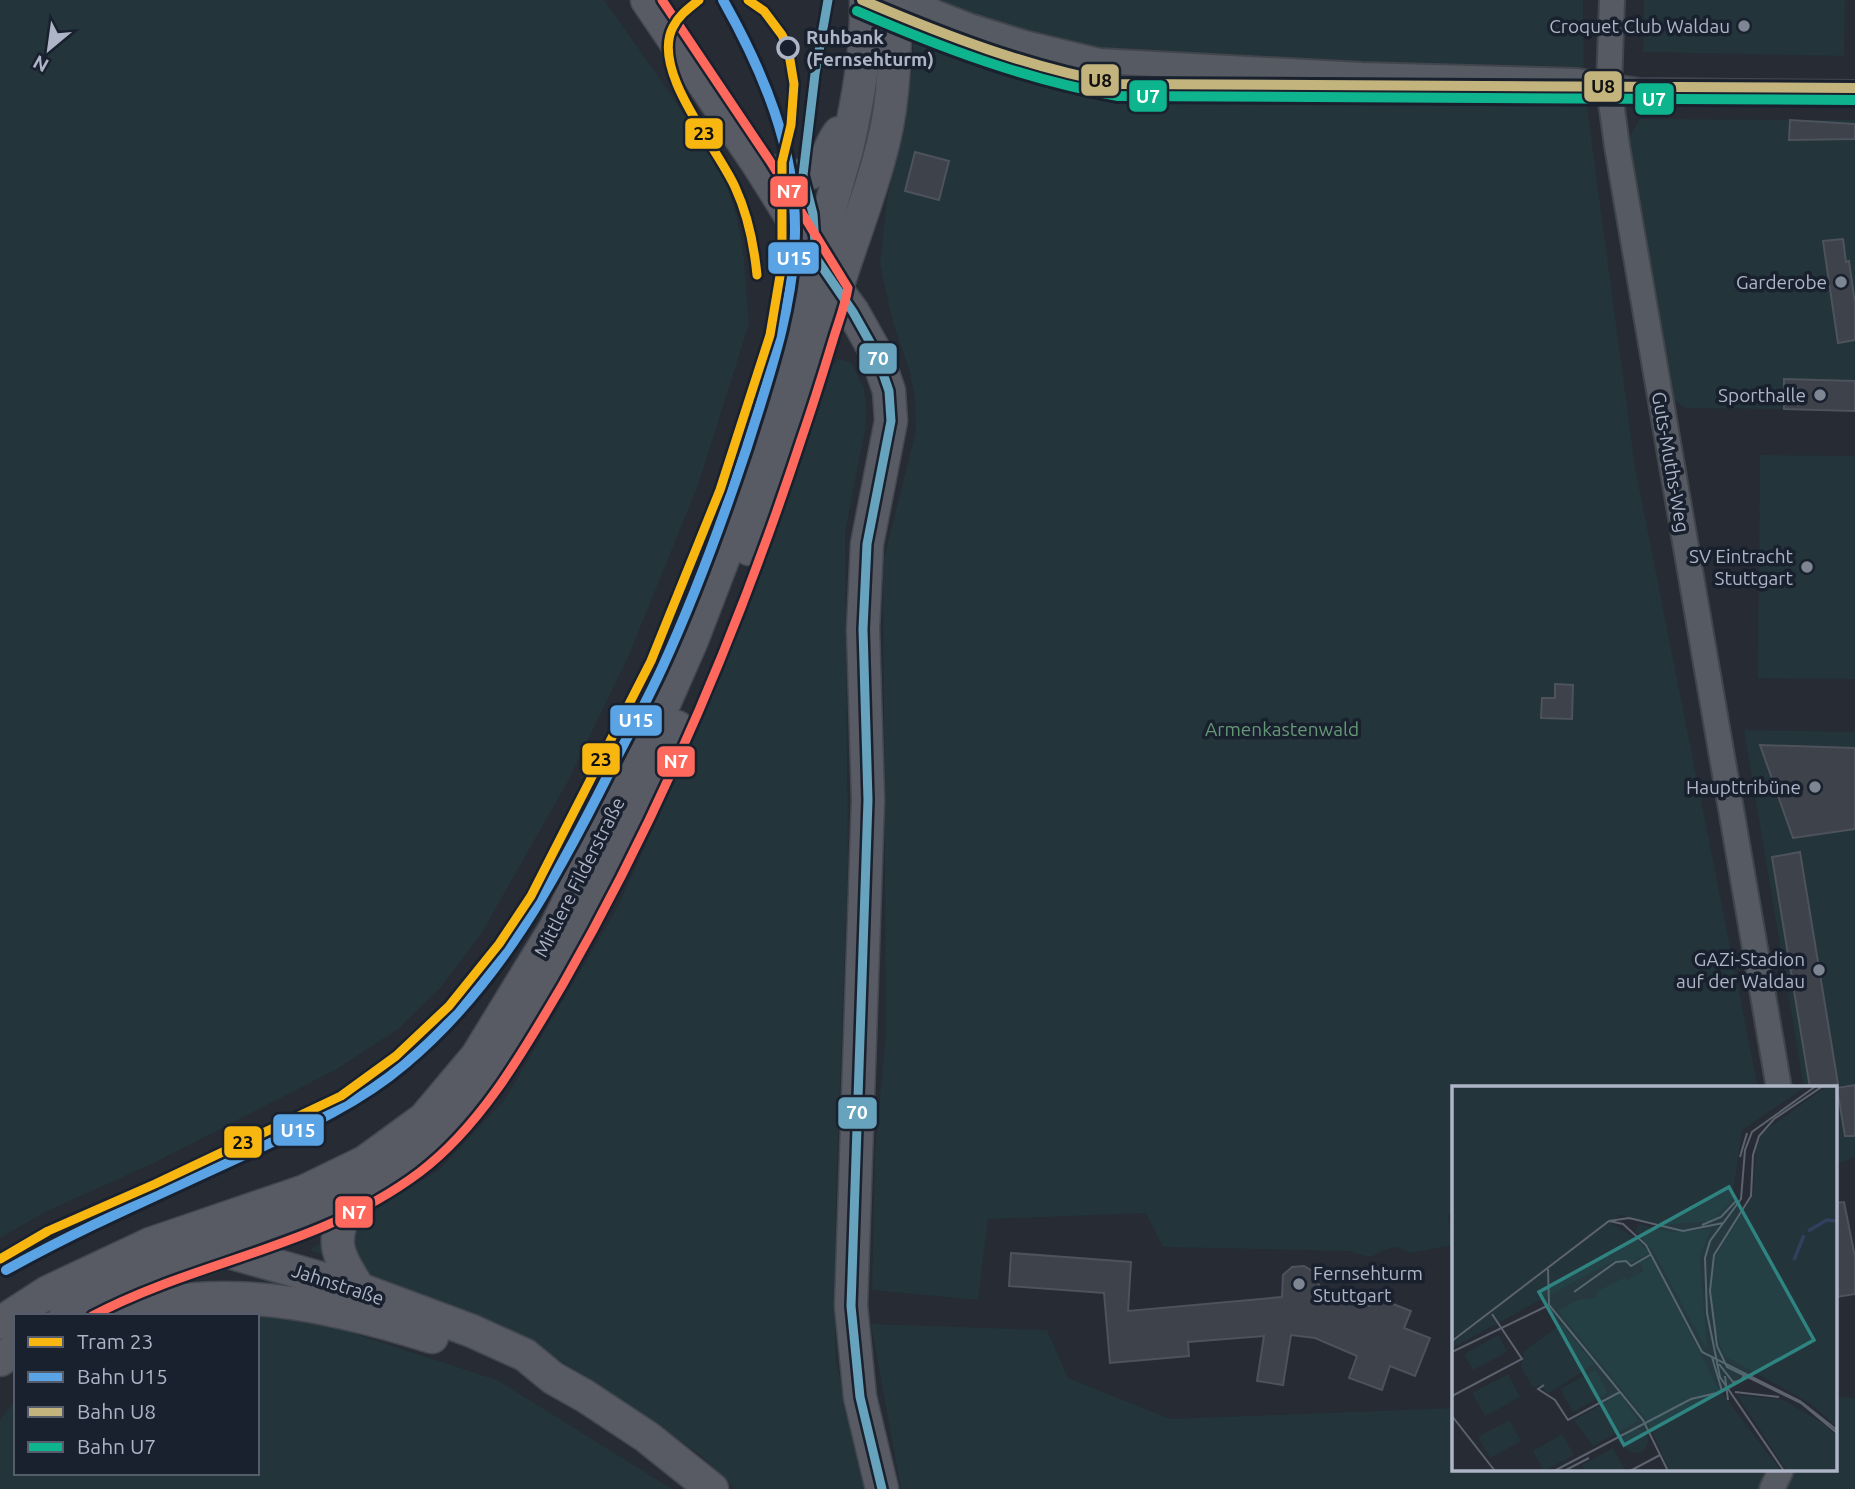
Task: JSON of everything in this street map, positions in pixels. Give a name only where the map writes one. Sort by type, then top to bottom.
[{"type":"main road","points":[[648,0],[853,312],[876,352],[889,391],[891,421],[867,544],[864,604],[868,800],[851,1306],[860,1397],[882,1489]]},
{"type":"main road","name":"Mittlere Filderstraße","points":[[150,1244],[305,1191],[365,1162],[424,1119],[477,1056],[556,927],[646,745],[692,640],[735,528],[778,392],[855,113],[866,44],[866,0]]},
{"type":"main road","name":"Mittlere Filderstraße","points":[[69,1314],[135,1282],[292,1227],[349,1202],[386,1180],[439,1139],[496,1070],[539,1002],[616,863],[711,649],[802,402],[836,289],[858,232],[884,142],[895,62],[895,0]]},
{"type":"main road","points":[[760,167],[788,177],[818,168],[833,141],[855,113]]},
{"type":"main road","points":[[349,1202],[337,1234],[340,1260],[359,1289]]},
{"type":"main road","points":[[0,1323],[48,1292],[150,1244]]},
{"type":"main road","name":"Jahnstraße","points":[[150,1244],[226,1251],[359,1289],[472,1331],[525,1355],[553,1378],[648,1437],[712,1489]]},
{"type":"main road","name":"Jahnstraße","points":[[116,1314],[133,1308],[185,1301],[236,1297],[273,1299],[394,1325],[553,1378]]},
{"type":"street","points":[[914,0],[936,13],[969,26],[1024,43],[1099,61],[1362,75],[1577,81],[1639,91],[1855,93]]},
{"type":"street","name":"Guts-Muths-Weg","points":[[1612,0],[1609,86],[1621,173],[1779,1086]]},
{"type":"street","points":[[1772,1489],[1780,1472]]},
{"type":"green space","points":[[0,0],[604,0],[672,96],[726,181],[743,248],[749,324],[698,485],[629,655],[567,783],[481,934],[440,988],[397,1030],[335,1070],[154,1163],[47,1211],[0,1238]]},
{"type":"green space","name":"Armenkastenwald","points":[[910,0],[1583,0],[1584,84],[1635,467],[1758,1086],[1452,1086],[1452,1216],[1447,1214],[1452,1245],[1410,1253],[1397,1247],[1383,1250],[1371,1257],[1347,1251],[1163,1247],[1146,1213],[988,1219],[978,1300],[872,1290],[875,1153],[886,1033],[883,562],[916,431],[915,400],[910,372],[893,323],[880,264],[887,200],[906,114],[914,56]]},
{"type":"green space","name":"Croquet Club Waldau","points":[[1644,0],[1845,0],[1844,56],[1643,52]]},
{"type":"green space","points":[[1640,119],[1855,120],[1855,410],[1685,408],[1673,399],[1628,139]]},
{"type":"green space","points":[[839,359],[851,362],[864,389],[866,407],[865,430],[845,532],[848,862],[836,1198],[835,1326],[836,1362],[865,1489],[735,1489],[702,1456],[613,1394],[524,1338],[310,1250],[439,1170],[505,1099],[616,910],[698,730],[761,570],[831,366]]},
{"type":"green space","name":"SV Eintracht Stuttgart","points":[[1760,455],[1855,456],[1855,679],[1758,678]]},
{"type":"green space","name":"GAZi-Stadion auf der Waldau","points":[[1744,730],[1855,732],[1855,1157],[1838,1162],[1838,1086],[1804,1086]]},
{"type":"green space","points":[[266,1305],[497,1380],[672,1489],[0,1489],[0,1420],[14,1402],[14,1475],[259,1475],[259,1314],[212,1314]]},
{"type":"green space","points":[[871,1324],[1047,1330],[1068,1378],[1170,1419],[1452,1408],[1452,1472],[1838,1472],[1838,1397],[1855,1398],[1855,1489],[901,1489]]},
{"type":"building","points":[[1790,120],[1855,124],[1855,139],[1789,140]]},
{"type":"building","points":[[915,152],[949,161],[939,200],[905,191]]},
{"type":"building","name":"Garderobe","points":[[1843,239],[1855,303],[1855,340],[1838,343],[1823,241]]},
{"type":"building","name":"Sporthalle","points":[[1784,379],[1855,381],[1855,411],[1784,409]]},
{"type":"building","points":[[1555,684],[1573,685],[1572,719],[1541,718],[1542,698],[1555,698]]},
{"type":"building","name":"Haupttribüne","points":[[1760,745],[1855,748],[1855,829],[1793,838]]},
{"type":"building","points":[[1800,852],[1838,1084],[1810,1086],[1772,857]]},
{"type":"building","points":[[1855,1085],[1855,1136],[1845,1136],[1838,1088]]},
{"type":"building","points":[[1844,1202],[1855,1257],[1855,1294],[1838,1297],[1838,1203]]},
{"type":"building","points":[[1011,1253],[1131,1262],[1128,1311],[1282,1297],[1283,1275],[1292,1267],[1304,1266],[1314,1272],[1320,1288],[1370,1306],[1378,1298],[1411,1311],[1404,1328],[1430,1338],[1415,1376],[1390,1366],[1382,1390],[1349,1378],[1357,1356],[1315,1338],[1291,1335],[1283,1385],[1257,1381],[1264,1336],[1188,1342],[1189,1356],[1110,1363],[1104,1293],[1009,1286]]},
{"type":"tram line","name":"23","points":[[699,0],[681,15],[673,27],[668,45],[670,65],[689,108],[740,198],[750,230],[757,275]]},
{"type":"tram line","name":"23","points":[[0,1259],[48,1231],[341,1096],[396,1056],[449,1006],[499,944],[531,896],[651,661],[720,490],[770,335],[782,264],[782,162],[791,125],[794,84],[788,48],[782,35],[764,11],[748,0]]},
{"type":"rail line","name":"U15","points":[[6,1270],[94,1225],[306,1126],[387,1079],[439,1033],[469,1000],[497,965],[546,890],[590,811],[656,681],[697,586],[747,447],[785,314],[794,260],[795,232],[790,171],[764,83],[723,0]]},
{"type":"rail line","name":"U8","points":[[862,0],[988,50],[1119,84],[1855,88]]},
{"type":"rail line","name":"U7","points":[[857,11],[921,38],[1018,72],[1118,96],[1855,100]]},
{"type":"transit line","name":"N7","points":[[96,1314],[175,1280],[341,1219],[381,1198],[420,1172],[442,1153],[463,1132],[500,1085],[563,984],[633,852],[696,716],[778,508],[848,288],[770,161],[662,0]]},
{"type":"transit line","name":"70","points":[[828,0],[815,74],[803,175],[813,214],[816,258],[853,312],[876,353],[889,391],[891,421],[867,544],[863,629],[868,800],[851,1306],[860,1397],[882,1489]]},
{"type":"place","name":"Croquet Club Waldau","points":[[1744,26]]},
{"type":"place","name":"Ruhbank (Fernsehturm)","points":[[788,48]]},
{"type":"place","name":"Garderobe","points":[[1841,282]]},
{"type":"place","name":"Sporthalle","points":[[1820,395]]},
{"type":"place","name":"SV Eintracht Stuttgart","points":[[1807,567]]},
{"type":"place","name":"Haupttribüne","points":[[1815,787]]},
{"type":"place","name":"GAZi-Stadion auf der Waldau","points":[[1819,970]]},
{"type":"place","name":"Fernsehturm Stuttgart","points":[[1299,1284]]}]
